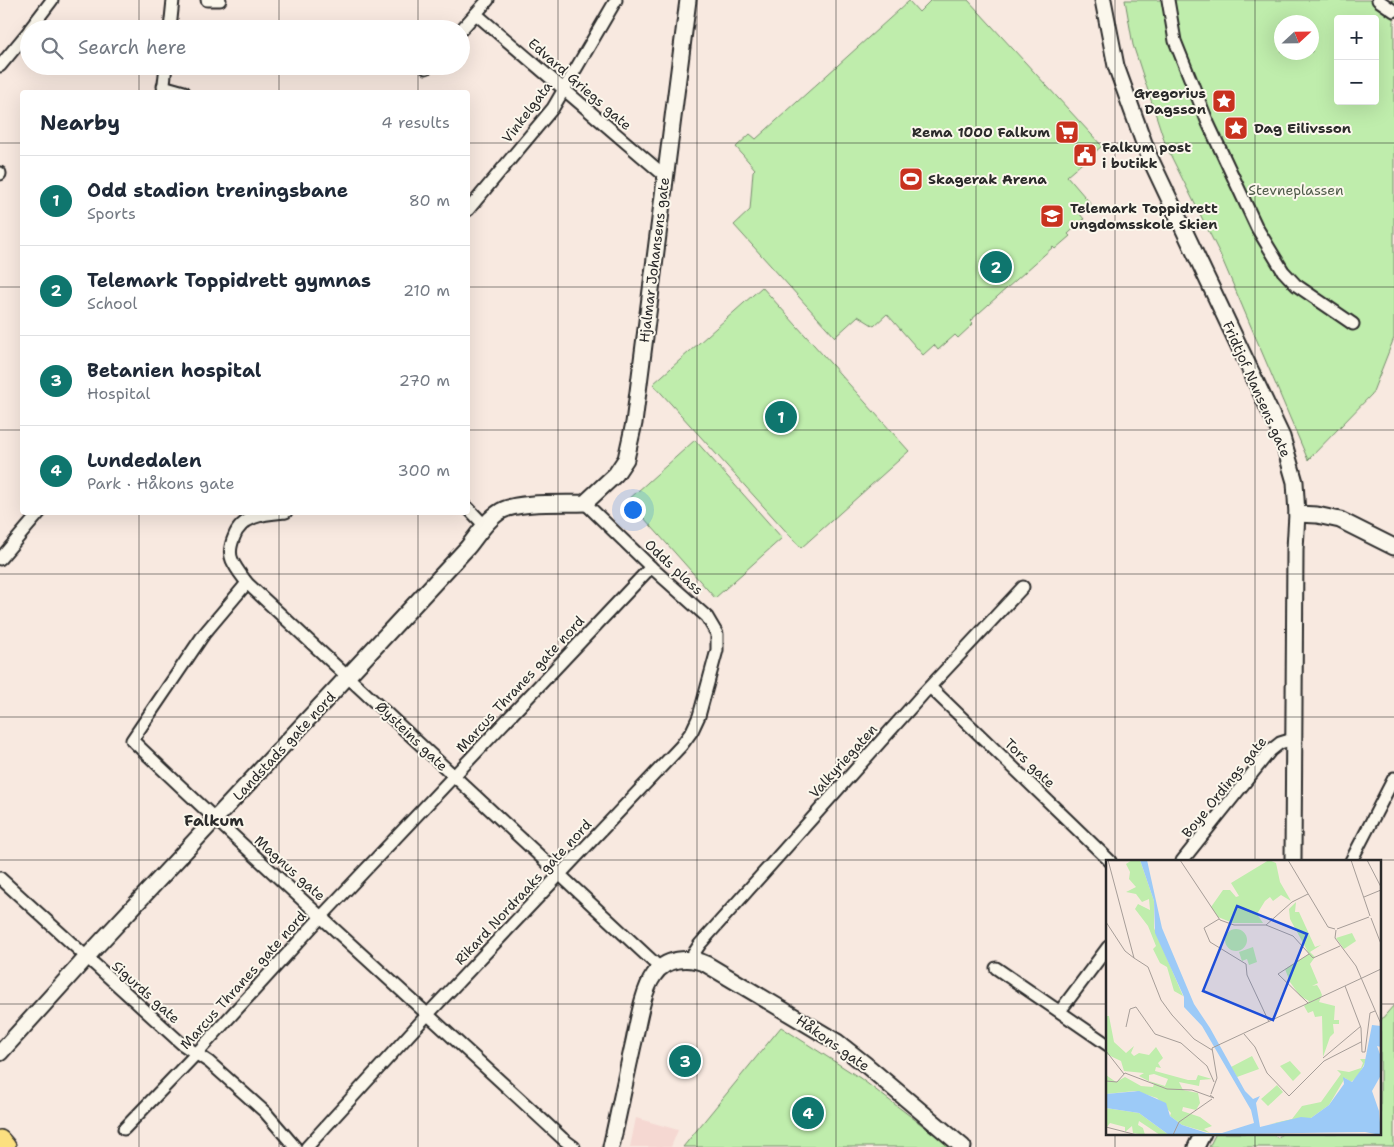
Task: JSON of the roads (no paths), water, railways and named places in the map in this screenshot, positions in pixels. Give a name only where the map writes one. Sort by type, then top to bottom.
[{"type":"main road","points":[[0,1140],[6,1147]]},
{"type":"street","points":[[37,20],[52,0]]},
{"type":"street","points":[[171,20],[173,0]]},
{"type":"street","points":[[208,0],[220,0]]},
{"type":"street","points":[[470,20],[488,0]]},
{"type":"street","name":"Vinkelgata","points":[[470,208],[554,108],[616,0]]},
{"type":"street","name":"Hjalmar Johansens gate","points":[[585,503],[616,474],[626,459],[634,422],[688,0]]},
{"type":"street","name":"Fridtjof Nansens gate","points":[[1103,0],[1116,66],[1148,154],[1282,437],[1294,482],[1297,514],[1295,549],[1293,860]]},
{"type":"street","points":[[1168,0],[1174,41],[1208,124],[1256,228],[1283,271],[1296,284],[1353,324]]},
{"type":"street","points":[[1378,0],[1394,11]]},
{"type":"street","name":"Edvard Griegs gate","points":[[476,14],[665,176]]},
{"type":"street","points":[[0,66],[20,42]]},
{"type":"street","points":[[163,90],[165,75]]},
{"type":"street","points":[[470,510],[485,526],[501,511],[515,506],[585,503]]},
{"type":"street","name":"Odds plass","points":[[585,503],[651,567],[707,617],[717,634]]},
{"type":"street","points":[[1297,514],[1317,515],[1340,520],[1394,547]]},
{"type":"street","points":[[0,559],[37,515]]},
{"type":"street","name":"Øysteins gate","points":[[261,515],[249,519],[237,528],[231,544],[231,558],[247,583],[349,676],[660,968]]},
{"type":"street","name":"Landstads gate nord","points":[[0,1053],[467,548],[485,526]]},
{"type":"street","name":"Marcus Thranes gate nord","points":[[124,1129],[651,567]]},
{"type":"street","name":"Magnus gate","points":[[247,583],[204,634],[132,740],[215,820],[428,1014],[560,1143],[574,1147]]},
{"type":"street","name":"Valkyriegaten","points":[[690,959],[707,936],[930,687],[1024,587]]},
{"type":"street","name":"Rikard Nordraaks gate nord","points":[[307,1147],[428,1014],[681,746],[692,732],[699,716],[717,650],[717,634]]},
{"type":"street","name":"Tors gate","points":[[930,687],[1109,860]]},
{"type":"street","name":"Boye Ordings gate","points":[[1183,860],[1270,751],[1280,743],[1293,739]]},
{"type":"street","points":[[1352,860],[1394,778]]},
{"type":"street","name":"Sigurds gate","points":[[0,878],[182,1044],[209,1062],[265,1112],[295,1147]]},
{"type":"street","points":[[1060,1011],[1106,949]]},
{"type":"street","points":[[611,1147],[639,1016],[651,980],[660,968],[669,962],[690,959]]},
{"type":"street","name":"Håkons gate","points":[[690,959],[706,964],[837,1042],[963,1147]]},
{"type":"street","points":[[996,968],[1106,1044]]},
{"type":"street","points":[[1196,1147],[1202,1134]]},
{"type":"place","name":"Gregorius Dagsson","points":[[1224,101]]},
{"type":"place","name":"Dag Eilivsson","points":[[1236,128]]},
{"type":"place","name":"Rema 1000 Falkum","points":[[1067,132]]},
{"type":"place","name":"Falkum post i butikk","points":[[1085,155]]},
{"type":"place","name":"Skagerak Arena","points":[[911,179]]},
{"type":"place","name":"Telemark Toppidrett ungdomsskole Skien","points":[[1052,216]]},
{"type":"place","name":"Telemark Toppidrett gymnas","points":[[996,267]]},
{"type":"place","name":"Odd stadion treningsbane","points":[[781,417]]},
{"type":"place","name":"Betanien hospital","points":[[685,1061]]},
{"type":"place","name":"Lundedalen","points":[[808,1113]]},
{"type":"district","name":"Falkum","points":[[214,820]]},
{"type":"park label","name":"Stevneplassen","points":[[1296,190]]}]
